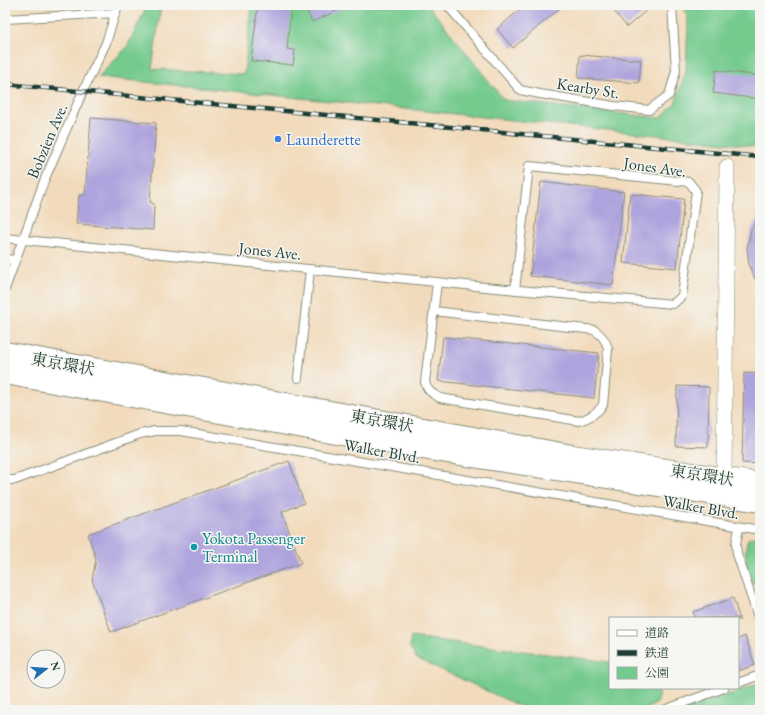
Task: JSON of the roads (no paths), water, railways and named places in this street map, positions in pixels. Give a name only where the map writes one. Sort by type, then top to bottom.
[{"type":"highway","name":"東京環状","points":[[5,353],[572,456],[760,484]]},
{"type":"highway","name":"東京環状","points":[[5,373],[403,445],[760,501]]},
{"type":"street","points":[[724,479],[727,167]]},
{"type":"lane","name":"Kearby St.","points":[[447,5],[520,90],[614,106],[649,110],[669,95],[676,71],[672,5]]},
{"type":"lane","points":[[5,19],[117,9]]},
{"type":"lane","name":"Bobzien Ave.","points":[[5,289],[44,181],[83,91],[106,44],[117,9]]},
{"type":"lane","name":"Jones Ave.","points":[[5,238],[310,270],[515,290],[673,304],[682,296],[696,191],[689,182],[529,166],[515,290]]},
{"type":"lane","points":[[5,259],[16,260]]},
{"type":"lane","points":[[298,378],[310,270]]},
{"type":"lane","points":[[434,311],[594,330],[601,334],[604,338],[608,349],[603,405],[594,415],[579,421],[440,398],[427,389],[425,382],[437,282]]},
{"type":"lane","name":"Walker Blvd.","points":[[5,480],[15,480],[140,434],[155,431],[181,431],[739,528],[760,530]]},
{"type":"lane","points":[[739,528],[736,544],[737,554],[758,610],[760,623]]},
{"type":"lane","points":[[739,683],[760,675]]},
{"type":"lane","points":[[664,710],[721,689]]},
{"type":"railway","points":[[5,84],[760,157]]},
{"type":"place","name":"Launderette","points":[[278,139]]},
{"type":"place","name":"Yokota Passenger Terminal","points":[[194,547]]}]
